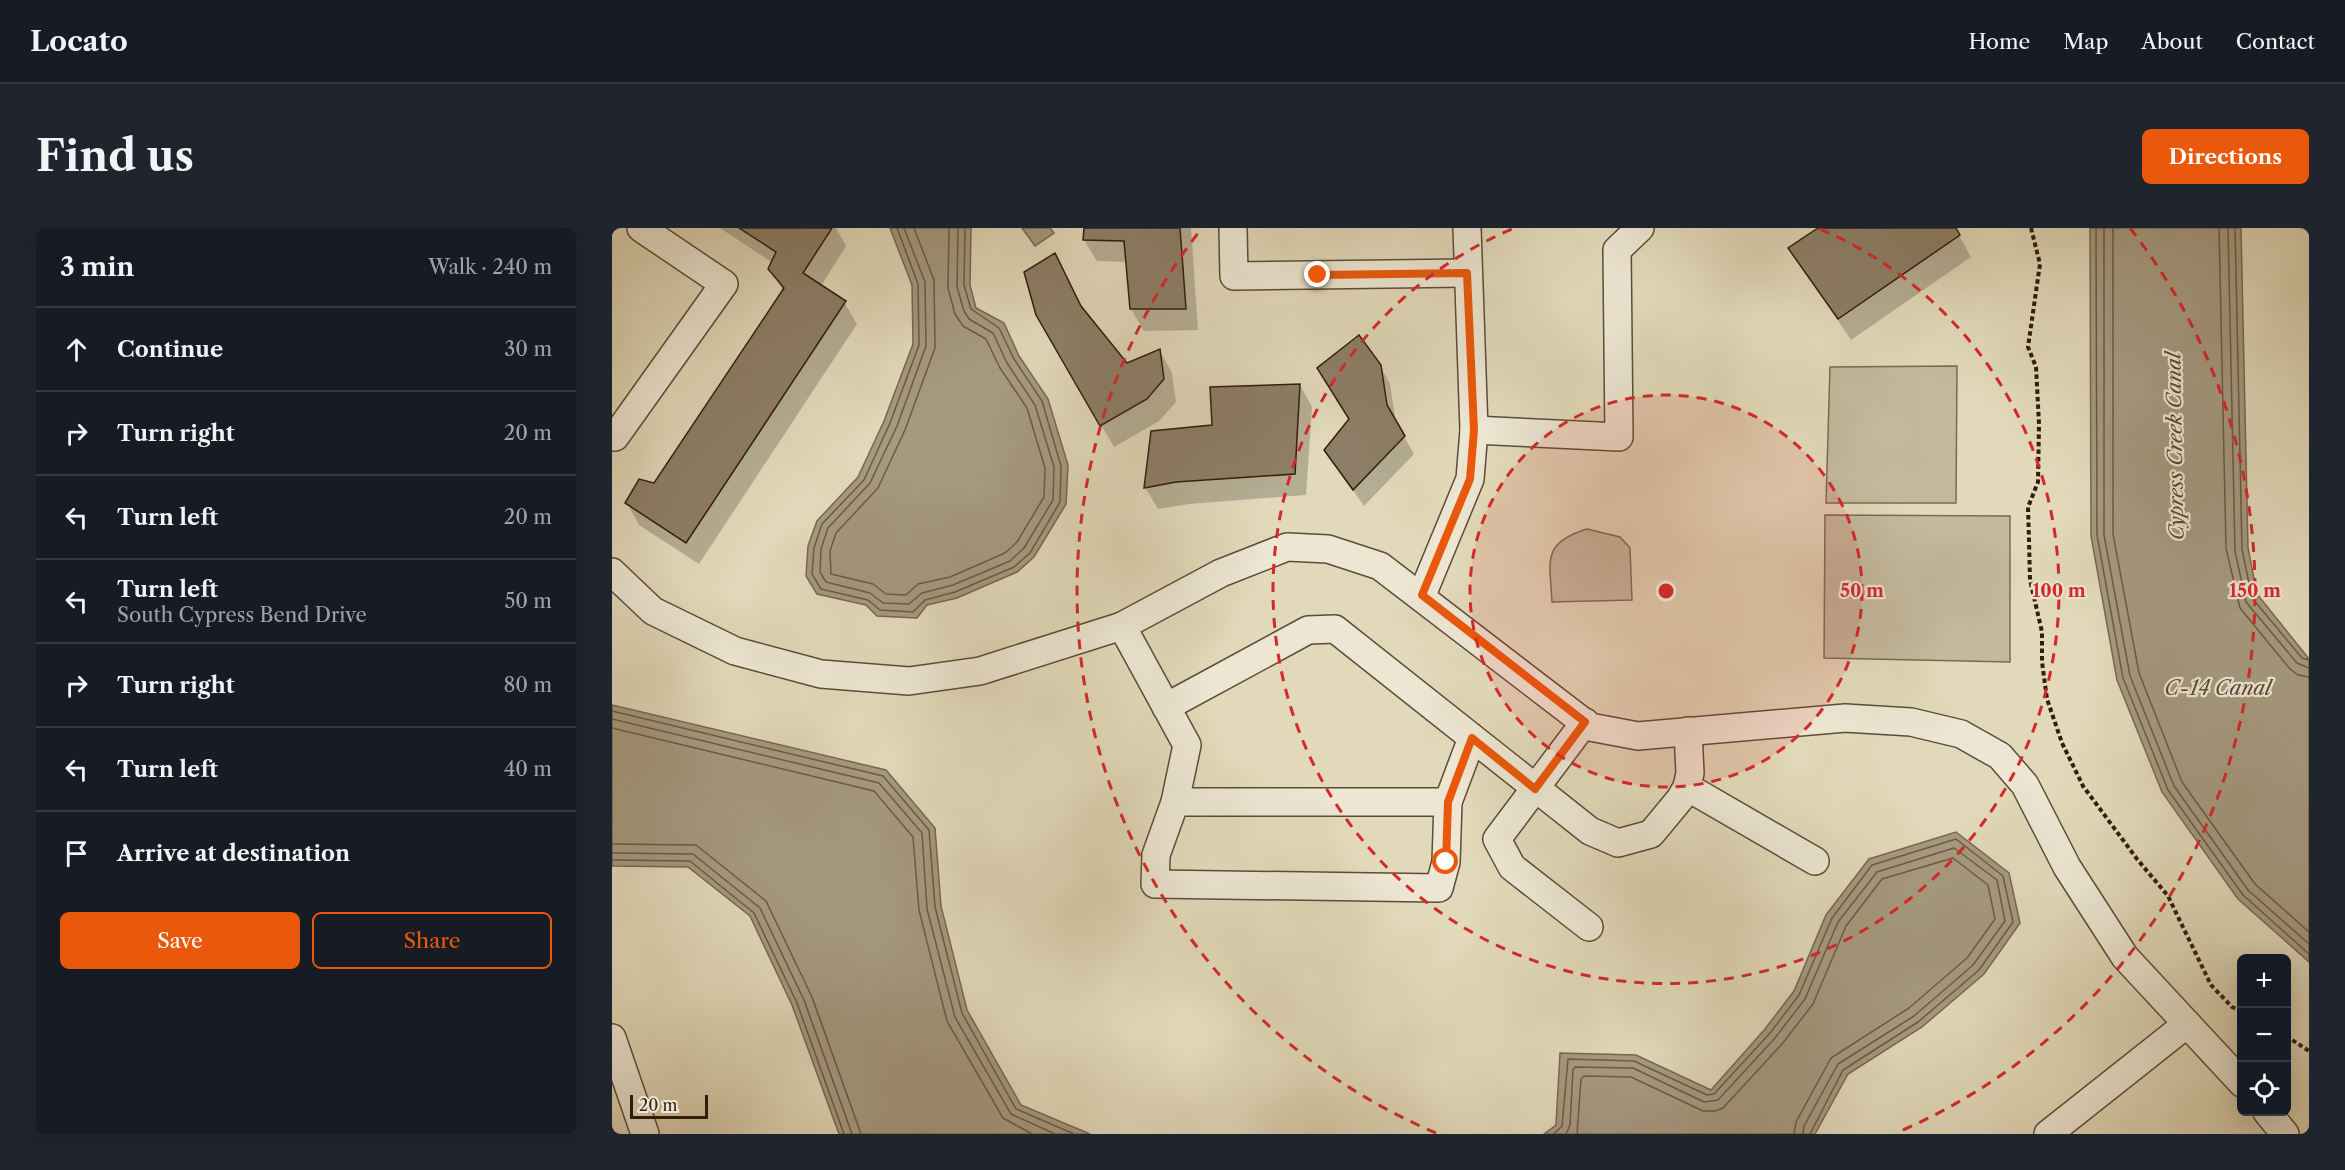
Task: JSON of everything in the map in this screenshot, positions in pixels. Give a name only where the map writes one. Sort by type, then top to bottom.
[{"type":"street","points":[[612,432],[615,436],[724,284],[641,228]]},
{"type":"street","points":[[1233,228],[1234,276],[1467,273]]},
{"type":"street","points":[[1422,595],[1470,479],[1474,430],[1467,228]]},
{"type":"street","points":[[1474,430],[1619,437],[1617,250],[1640,228]]},
{"type":"street","points":[[612,572],[653,611],[735,651],[821,674],[909,681],[980,671],[1122,626],[1221,573],[1287,548],[1328,549],[1380,566],[1422,595],[1590,726],[1638,736],[1845,718],[1911,722],[1961,734],[2000,756],[2025,785],[2067,867],[2124,957],[2237,1079]]},
{"type":"street","points":[[1122,626],[1187,745],[1175,802],[1156,855],[1155,884],[1439,888],[1446,862],[1448,802],[1472,738]]},
{"type":"street","points":[[1166,707],[1308,630],[1335,629],[1590,831],[1618,843],[1651,834],[1680,799],[1687,787],[1690,773],[1688,731]]},
{"type":"street","points":[[1585,722],[1497,839],[1512,867],[1589,927]]},
{"type":"street","points":[[1687,787],[1815,861]]},
{"type":"street","points":[[1175,802],[1448,802]]},
{"type":"street","points":[[2048,1134],[2187,1024]]},
{"type":"street","points":[[612,1038],[645,1134]]},
{"type":"street","points":[[2270,1116],[2285,1134]]},
{"type":"path","points":[[2031,228],[2040,264],[2028,347],[2036,367],[2040,424],[2038,482],[2028,507],[2030,580],[2042,632],[2042,662],[2047,699],[2062,743],[2083,786],[2137,859],[2168,896],[2211,984],[2237,1009]]},
{"type":"path","points":[[2291,1038],[2300,1042],[2309,1052]]},
{"type":"shaded area","points":[[1957,366],[1956,503],[1826,503],[1830,367]]},
{"type":"shaded area","points":[[1825,515],[2010,516],[2010,662],[1824,658]]},
{"type":"shaded area","points":[[1587,529],[1620,537],[1630,548],[1632,600],[1552,602],[1551,555],[1562,541],[1572,534]]},
{"type":"water","points":[[890,228],[971,228],[970,285],[976,308],[1004,323],[1019,356],[1048,399],[1068,465],[1066,504],[1034,557],[1017,572],[957,598],[927,605],[917,618],[877,616],[866,605],[817,594],[806,576],[808,546],[817,521],[858,477],[884,421],[913,344],[912,285]]},
{"type":"water","points":[[1022,228],[1050,228],[1054,233],[1035,246]]},
{"type":"water","name":"C-14 Canal","points":[[2090,228],[2241,228],[2248,548],[2257,594],[2309,659],[2309,962],[2238,899],[2162,792],[2117,680],[2091,536]]},
{"type":"water","points":[[612,705],[886,770],[935,828],[941,906],[967,1010],[1021,1105],[1090,1134],[839,1134],[792,1005],[750,916],[688,867],[612,866]]},
{"type":"water","points":[[1956,832],[2009,873],[2020,923],[1984,974],[1922,1027],[1848,1074],[1815,1134],[1544,1134],[1556,1125],[1560,1053],[1636,1055],[1711,1090],[1765,1029],[1794,991],[1826,915],[1869,859]]},
{"type":"building","points":[[739,228],[832,228],[803,273],[846,301],[686,543],[625,503],[639,479],[654,483],[784,288],[768,269],[776,252]]},
{"type":"building","points":[[1084,228],[1180,228],[1186,309],[1130,309],[1124,241],[1083,240]]},
{"type":"building","points":[[1818,228],[1956,228],[1960,235],[1838,319],[1788,248]]},
{"type":"building","points":[[1055,253],[1081,306],[1127,363],[1160,349],[1164,379],[1147,399],[1100,426],[1036,315],[1024,272]]},
{"type":"building","points":[[1359,335],[1381,365],[1387,405],[1405,436],[1353,490],[1324,450],[1349,419],[1317,368]]},
{"type":"building","points":[[1300,384],[1295,474],[1176,482],[1144,488],[1151,431],[1212,425],[1210,387]]},
{"type":"route","points":[[1318,275],[1467,273],[1474,430],[1470,479],[1422,595],[1585,722],[1535,789],[1472,738],[1448,802],[1446,862]]},
{"type":"water label","name":"Cypress Creek Canal","points":[[2175,446]]}]
